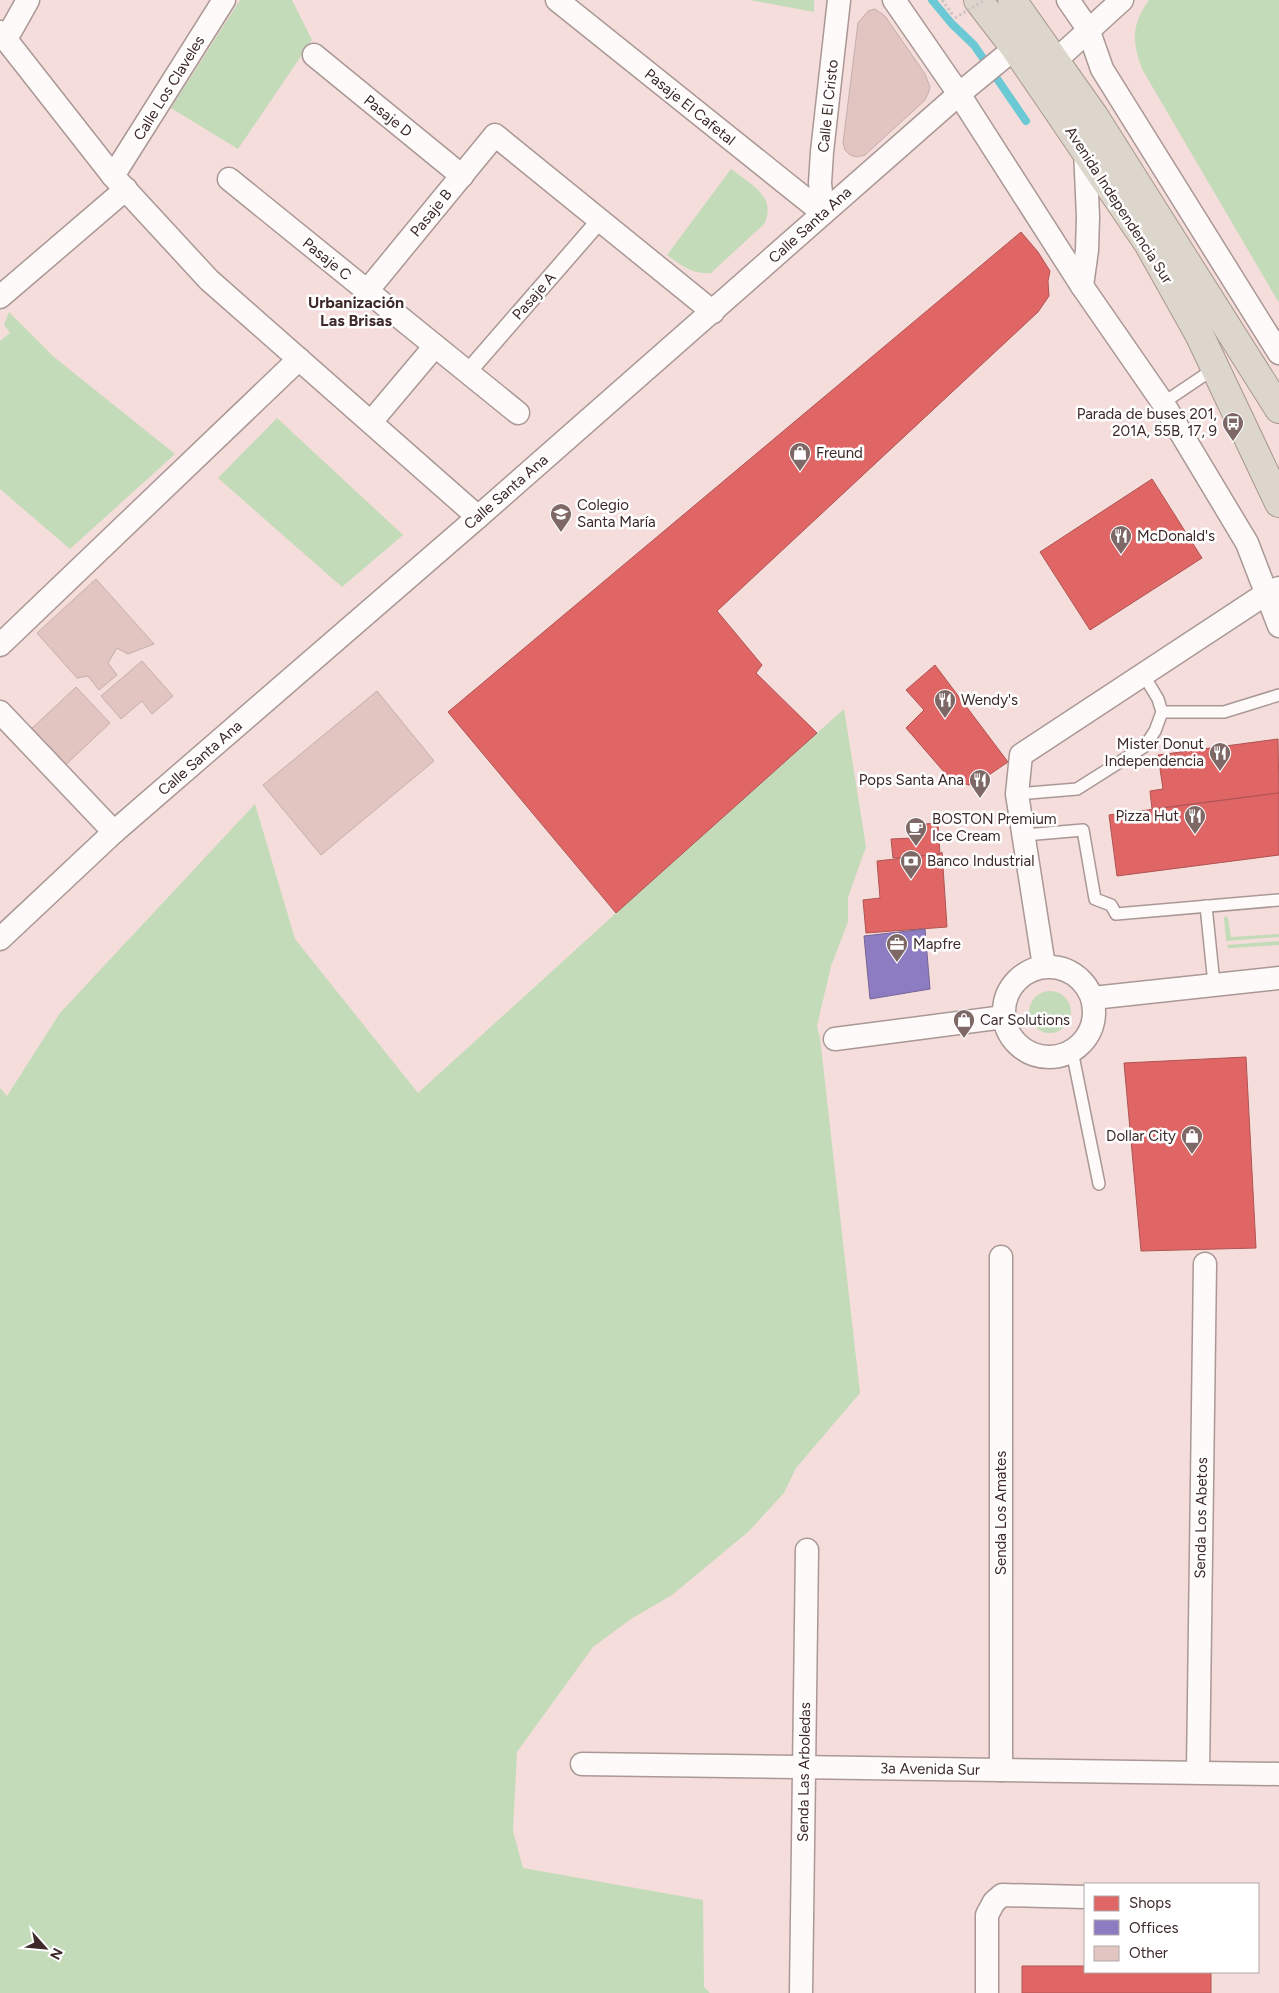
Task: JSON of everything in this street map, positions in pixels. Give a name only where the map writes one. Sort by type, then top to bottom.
[{"type":"highway","name":"Avenida Independencia Sur","points":[[978,0],[1015,48],[1148,243],[1200,336],[1279,503]]},
{"type":"highway","name":"Avenida Independencia Sur","points":[[1012,0],[1094,116],[1279,409]]},
{"type":"street","points":[[28,0],[5,46],[120,183],[209,280],[478,518]]},
{"type":"street","name":"Calle Los Claveles","points":[[0,297],[120,183],[224,0]]},
{"type":"street","name":"Pasaje El Cafetal","points":[[557,0],[823,213]]},
{"type":"street","name":"Calle El Cristo","points":[[823,213],[820,183],[822,152],[839,0]]},
{"type":"street","points":[[894,0],[959,94],[1082,286],[1163,403],[1247,542],[1273,590],[1279,626]]},
{"type":"street","points":[[1068,0],[1088,29],[1102,69],[1279,353]]},
{"type":"street","points":[[1056,60],[1122,0]]},
{"type":"street","name":"Calle Santa Ana","points":[[0,939],[114,832],[478,518],[823,213],[959,94],[1015,48]]},
{"type":"street","name":"Pasaje D","points":[[314,55],[462,176]]},
{"type":"street","name":"Pasaje B","points":[[367,291],[495,135],[600,220]]},
{"type":"street","points":[[1082,286],[1087,250],[1088,217],[1085,150]]},
{"type":"street","name":"Pasaje C","points":[[229,180],[518,413]]},
{"type":"street","points":[[600,220],[713,312]]},
{"type":"street","name":"Pasaje A","points":[[467,373],[600,220]]},
{"type":"street","points":[[371,422],[435,346]]},
{"type":"street","points":[[0,645],[299,359]]},
{"type":"street","points":[[1044,966],[1018,794],[1021,755],[1273,590]]},
{"type":"street","points":[[0,712],[114,832]]},
{"type":"street","points":[[1044,966],[1064,969],[1076,976],[1086,985],[1093,998],[1095,1013],[1092,1028],[1084,1041],[1072,1051],[1058,1057],[1043,1057],[1029,1053],[1017,1044],[1009,1031],[1004,1017],[1005,1001],[1011,987],[1022,976],[1044,966]]},
{"type":"street","points":[[1093,998],[1279,978]]},
{"type":"street","points":[[835,1039],[1004,1017]]},
{"type":"street","name":"Senda Los Amates","points":[[1001,1257],[1001,1770]]},
{"type":"street","name":"Senda Los Abetos","points":[[1198,1772],[1205,1264]]},
{"type":"street","name":"Senda Las Arboledas","points":[[801,1993],[807,1550]]},
{"type":"street","name":"3a Avenida Sur","points":[[582,1764],[1279,1774]]},
{"type":"street","points":[[986,1993],[987,1916],[994,1902],[1002,1895],[1084,1897]]},
{"type":"lane","points":[[1163,403],[1214,368]]},
{"type":"lane","points":[[1018,794],[1077,789],[1144,746],[1155,731],[1162,712],[1158,699],[1143,674]]},
{"type":"lane","points":[[1162,712],[1224,712],[1279,695]]},
{"type":"lane","points":[[1025,835],[1083,830],[1095,899],[1112,906],[1116,914],[1279,900]]},
{"type":"lane","points":[[1206,906],[1214,984]]},
{"type":"lane","points":[[1072,1051],[1098,1184]]},
{"type":"path","points":[[942,0],[955,18],[986,0]]},
{"type":"green space","points":[[240,0],[292,0],[312,40],[238,149],[171,108]]},
{"type":"green space","points":[[750,0],[814,0],[814,12]]},
{"type":"green space","points":[[1149,0],[1279,0],[1279,303],[1142,69],[1136,50],[1135,34],[1139,18]]},
{"type":"green space","points":[[731,169],[760,192],[765,199],[767,214],[764,224],[711,273],[693,271],[682,266],[667,255]]},
{"type":"green space","points":[[9,312],[54,357],[175,454],[70,549],[0,489],[0,341],[10,333],[4,325]]},
{"type":"green space","points":[[277,418],[403,535],[342,587],[218,478]]},
{"type":"green space","points":[[844,709],[866,847],[848,897],[848,922],[831,966],[817,1026],[820,1038],[860,1393],[796,1468],[784,1493],[748,1532],[672,1595],[631,1619],[593,1647],[517,1752],[513,1831],[523,1868],[703,1900],[704,1987],[710,1993],[0,1993],[0,1088],[7,1096],[60,1013],[255,804],[295,939],[418,1093]]},
{"type":"green space","points":[[1225,916],[1228,918],[1231,937],[1279,934],[1279,937],[1226,941]]},
{"type":"green space","points":[[1279,941],[1279,945],[1228,948],[1227,945]]},
{"type":"green space","points":[[1050,991],[1065,997],[1071,1012],[1065,1027],[1050,1033],[1035,1027],[1029,1012],[1035,997]]},
{"type":"building: Shops","name":"Freund","points":[[1021,232],[1038,252],[1050,271],[1048,281],[1049,296],[1038,312],[717,611],[762,665],[756,673],[817,733],[616,913],[448,712]]},
{"type":"building: Shops","name":"McDonald's","points":[[1152,479],[1202,558],[1090,630],[1040,552]]},
{"type":"building: Shops","name":"Wendy's","points":[[935,665],[1008,762],[983,779],[969,785],[951,780],[906,728],[924,710],[906,690]]},
{"type":"building: Shops","name":"Mister Donut Independencia","points":[[1278,739],[1279,793],[1152,809],[1150,791],[1163,789],[1158,755]]},
{"type":"building: Shops","name":"Pizza Hut","points":[[1279,793],[1279,855],[1117,876],[1109,815]]},
{"type":"building: Shops","name":"BOSTON Premium Ice Cream","points":[[938,823],[940,854],[893,858],[891,839],[914,838],[913,825]]},
{"type":"building: Shops","name":"Banco Industrial","points":[[942,852],[947,927],[866,933],[863,900],[880,898],[877,861],[940,854]]},
{"type":"building: Shops","name":"Dollar City","points":[[1246,1057],[1256,1248],[1141,1251],[1124,1063]]},
{"type":"building: Shops","points":[[1022,1966],[1084,1966],[1084,1973],[1211,1973],[1211,1993],[1022,1993]]},
{"type":"building: Offices","name":"Mapfre","points":[[925,929],[930,989],[870,999],[864,936]]},
{"type":"building: Other","points":[[875,9],[885,16],[925,74],[930,87],[924,101],[865,155],[857,157],[850,155],[845,150],[843,143],[858,23],[868,11]]},
{"type":"building: Other","points":[[96,579],[154,644],[128,654],[117,648],[108,663],[117,675],[99,690],[88,676],[77,678],[37,633]]},
{"type":"building: Other","points":[[142,661],[173,696],[152,714],[142,701],[121,719],[101,696]]},
{"type":"building: Other","points":[[76,687],[110,723],[60,770],[26,734]]},
{"type":"building: Other","points":[[377,691],[434,761],[321,855],[263,785]]},
{"type":"waterway","points":[[932,0],[952,24],[974,45],[1026,121]]},
{"type":"place","name":"Parada de buses 201, 201A, 55B, 17, 9","points":[[1233,442]]},
{"type":"place","name":"Freund","points":[[800,472]]},
{"type":"place","name":"Colegio Santa María","points":[[561,533]]},
{"type":"place","name":"McDonald's","points":[[1121,555]]},
{"type":"place","name":"Wendy's","points":[[945,719]]},
{"type":"place","name":"Mister Donut Independencia","points":[[1220,772]]},
{"type":"place","name":"Pops Santa Ana","points":[[980,799]]},
{"type":"place","name":"Pizza Hut","points":[[1195,835]]},
{"type":"place","name":"BOSTON Premium Ice Cream","points":[[916,847]]},
{"type":"place","name":"Banco Industrial","points":[[911,880]]},
{"type":"place","name":"Mapfre","points":[[897,963]]},
{"type":"place","name":"Car Solutions","points":[[964,1039]]},
{"type":"place","name":"Dollar City","points":[[1192,1155]]},
{"type":"district","name":"Urbanización Las Brisas","points":[[356,311]]}]
